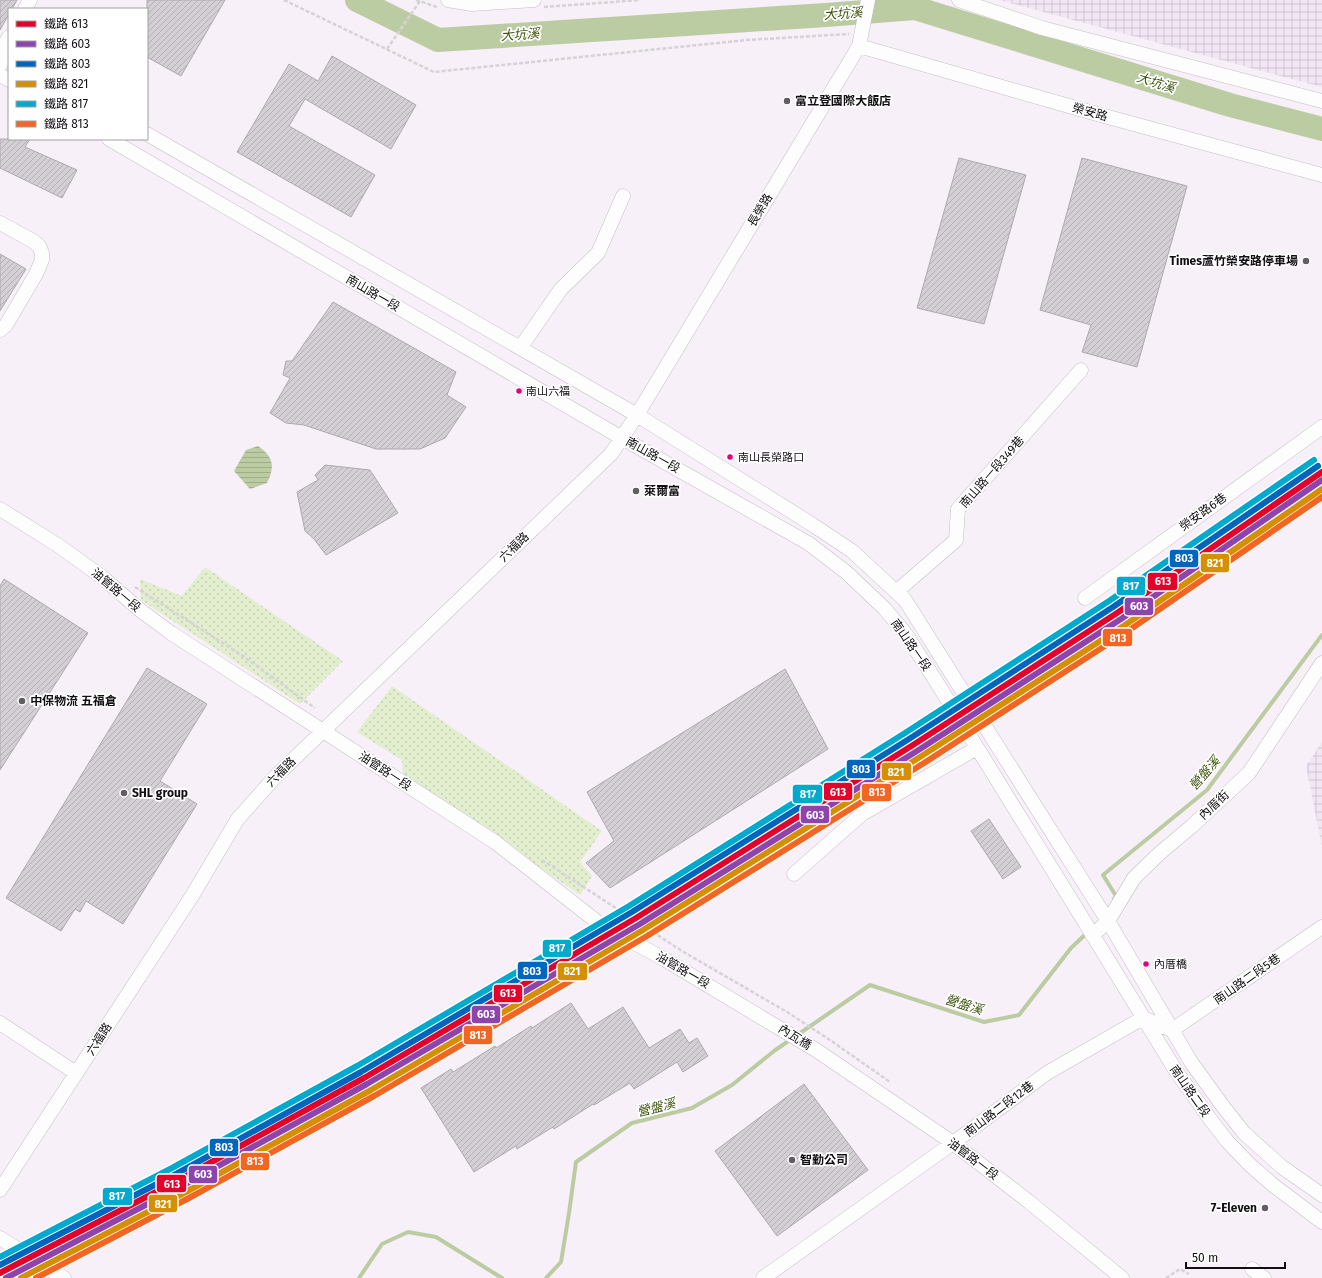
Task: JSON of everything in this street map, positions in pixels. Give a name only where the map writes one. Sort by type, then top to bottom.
[{"type":"street","points":[[448,0],[472,4],[534,0]]},
{"type":"street","name":"長榮路","points":[[637,415],[860,40],[868,0]]},
{"type":"street","points":[[959,0],[1042,28],[1322,101]]},
{"type":"street","points":[[3,55],[8,40]]},
{"type":"street","name":"榮安路","points":[[860,40],[1097,114],[1322,176]]},
{"type":"street","name":"南山路一段","points":[[148,135],[637,415],[852,551],[905,600],[1108,920]]},
{"type":"street","name":"南山路一段","points":[[111,140],[622,438],[808,543],[846,572],[884,608],[904,633],[1092,934]]},
{"type":"street","points":[[520,348],[561,289],[598,253],[624,196]]},
{"type":"street","points":[[0,223],[36,244],[42,253],[42,260],[6,324],[0,330]]},
{"type":"street","name":"南山路一段349巷","points":[[896,592],[956,540],[958,509],[1081,370]]},
{"type":"street","name":"六福路","points":[[0,1190],[192,896],[237,820],[275,777],[324,732],[611,454],[637,415]]},
{"type":"street","name":"榮安路6巷","points":[[1085,598],[1322,427]]},
{"type":"street","name":"油管路一段","points":[[0,509],[59,546],[102,577],[140,610],[170,633],[495,842],[600,924],[664,959],[774,1025]]},
{"type":"street","name":"內厝街","points":[[1092,934],[1108,920],[1134,878],[1249,773],[1322,663]]},
{"type":"street","points":[[794,874],[862,814],[977,748]]},
{"type":"street","name":"南山路二段","points":[[1108,920],[1172,1030],[1209,1086],[1244,1133],[1282,1166],[1321,1192]]},
{"type":"street","name":"南山路二段5巷","points":[[1172,1030],[1322,927]]},
{"type":"street","name":"南山路二段","points":[[1092,934],[1176,1071],[1227,1141],[1262,1175],[1322,1222]]},
{"type":"street","points":[[1143,1018],[1172,1030]]},
{"type":"street","name":"南山路二段12巷","points":[[763,1278],[953,1143],[1047,1073],[1143,1018]]},
{"type":"street","points":[[0,1023],[76,1073]]},
{"type":"street","name":"內瓦橋","points":[[774,1025],[816,1050]]},
{"type":"street","name":"油管路一段","points":[[816,1050],[953,1143],[1122,1278]]},
{"type":"street","points":[[0,1238],[64,1278]]},
{"type":"street","points":[[1252,1269],[1264,1278]]},
{"type":"path","points":[[284,0],[434,72],[747,40],[860,40]]},
{"type":"path","points":[[387,49],[420,1]]},
{"type":"path","points":[[130,583],[243,656],[316,709]]},
{"type":"path","points":[[539,858],[682,951],[787,1012],[830,1040]]},
{"type":"path","points":[[1166,1278],[1180,1269],[1189,1274]]},
{"type":"shaded area","points":[[999,0],[1322,0],[1322,87],[1299,81]]},
{"type":"shaded area","points":[[258,446],[270,458],[272,467],[267,483],[250,489],[234,471],[246,450]]},
{"type":"shaded area","points":[[205,567],[343,661],[300,704],[141,600],[140,579],[182,596]]},
{"type":"shaded area","points":[[392,686],[602,831],[580,862],[592,876],[580,895],[403,774],[402,760],[357,732]]},
{"type":"shaded area","points":[[1322,742],[1322,847],[1306,766]]},
{"type":"building","points":[[0,0],[17,0],[13,8],[8,8],[8,16],[0,30]]},
{"type":"building","points":[[147,0],[225,0],[181,76],[148,58]]},
{"type":"building","points":[[332,56],[416,105],[391,149],[305,99],[289,126],[375,175],[351,217],[237,152],[289,64],[318,81]]},
{"type":"building","points":[[0,139],[8,139],[29,140],[25,147],[77,170],[62,198],[0,168]]},
{"type":"building","points":[[959,158],[1026,175],[984,324],[917,308]]},
{"type":"building","points":[[1082,158],[1187,186],[1137,367],[1082,352],[1091,325],[1040,310]]},
{"type":"building","points":[[0,254],[26,269],[0,311]]},
{"type":"building","points":[[333,302],[456,372],[447,395],[466,407],[445,438],[420,449],[376,449],[304,425],[286,423],[270,413],[290,378],[283,375],[286,361],[292,361]]},
{"type":"building","points":[[325,465],[370,470],[398,513],[326,555],[314,539],[305,531],[297,492],[318,480],[315,475]]},
{"type":"building","name":"中保物流 五福倉","points":[[4,579],[88,633],[0,770],[0,586]]},
{"type":"building","name":"SHL group","points":[[147,668],[207,704],[160,781],[197,804],[123,924],[86,901],[80,912],[75,909],[61,931],[6,898]]},
{"type":"building","points":[[785,669],[828,749],[610,888],[586,863],[614,841],[587,792]]},
{"type":"building","points":[[989,819],[1021,867],[1003,879],[971,831]]},
{"type":"building","points":[[571,1003],[588,1029],[623,1007],[649,1048],[680,1029],[689,1043],[697,1038],[708,1056],[683,1072],[677,1062],[634,1089],[630,1083],[554,1129],[553,1127],[517,1149],[516,1146],[474,1172],[421,1088],[451,1069],[453,1072],[495,1046],[496,1048],[531,1026],[532,1028]]},
{"type":"building","name":"智勤公司","points":[[804,1084],[868,1170],[777,1236],[715,1151]]},
{"type":"waterway","name":"大坑溪","points":[[357,0],[438,40],[915,8],[1230,105],[1322,129]]},
{"type":"waterway","name":"營盤溪","points":[[1114,899],[1116,896],[1103,875],[1207,790],[1322,635]]},
{"type":"waterway","name":"營盤溪","points":[[546,1278],[561,1262],[576,1162],[632,1123],[692,1108],[732,1085],[774,1051],[870,985],[984,1022],[1019,1015],[1071,948],[1088,932]]},
{"type":"waterway","name":"營盤溪","points":[[359,1278],[382,1244],[408,1232],[436,1237],[502,1278]]},
{"type":"rail line","name":"817","points":[[0,1257],[172,1168],[357,1066],[629,906],[905,733],[1109,601],[1314,460]]},
{"type":"rail line","name":"803","points":[[0,1265],[176,1174],[361,1072],[632,912],[909,739],[1113,607],[1318,466]]},
{"type":"rail line","name":"613","points":[[0,1273],[179,1180],[364,1078],[636,918],[913,745],[1117,613],[1322,472]]},
{"type":"rail line","name":"603","points":[[6,1278],[182,1186],[367,1084],[640,924],[917,751],[1121,619],[1322,480]]},
{"type":"rail line","name":"821","points":[[21,1278],[186,1192],[371,1090],[643,930],[920,757],[1125,625],[1322,489]]},
{"type":"rail line","name":"813","points":[[36,1278],[189,1198],[374,1096],[647,936],[924,763],[1128,631],[1322,497]]},
{"type":"place","name":"富立登國際大飯店","points":[[787,101]]},
{"type":"place","name":"Times蘆竹榮安路停車場","points":[[1306,261]]},
{"type":"place","name":"南山六福","points":[[519,391]]},
{"type":"place","name":"南山長榮路口","points":[[730,457]]},
{"type":"place","name":"萊爾富","points":[[636,491]]},
{"type":"place","name":"中保物流 五福倉","points":[[22,701]]},
{"type":"place","name":"SHL group","points":[[124,793]]},
{"type":"place","name":"內厝橋","points":[[1146,964]]},
{"type":"place","name":"智勤公司","points":[[792,1160]]},
{"type":"place","name":"7-Eleven","points":[[1265,1208]]}]
